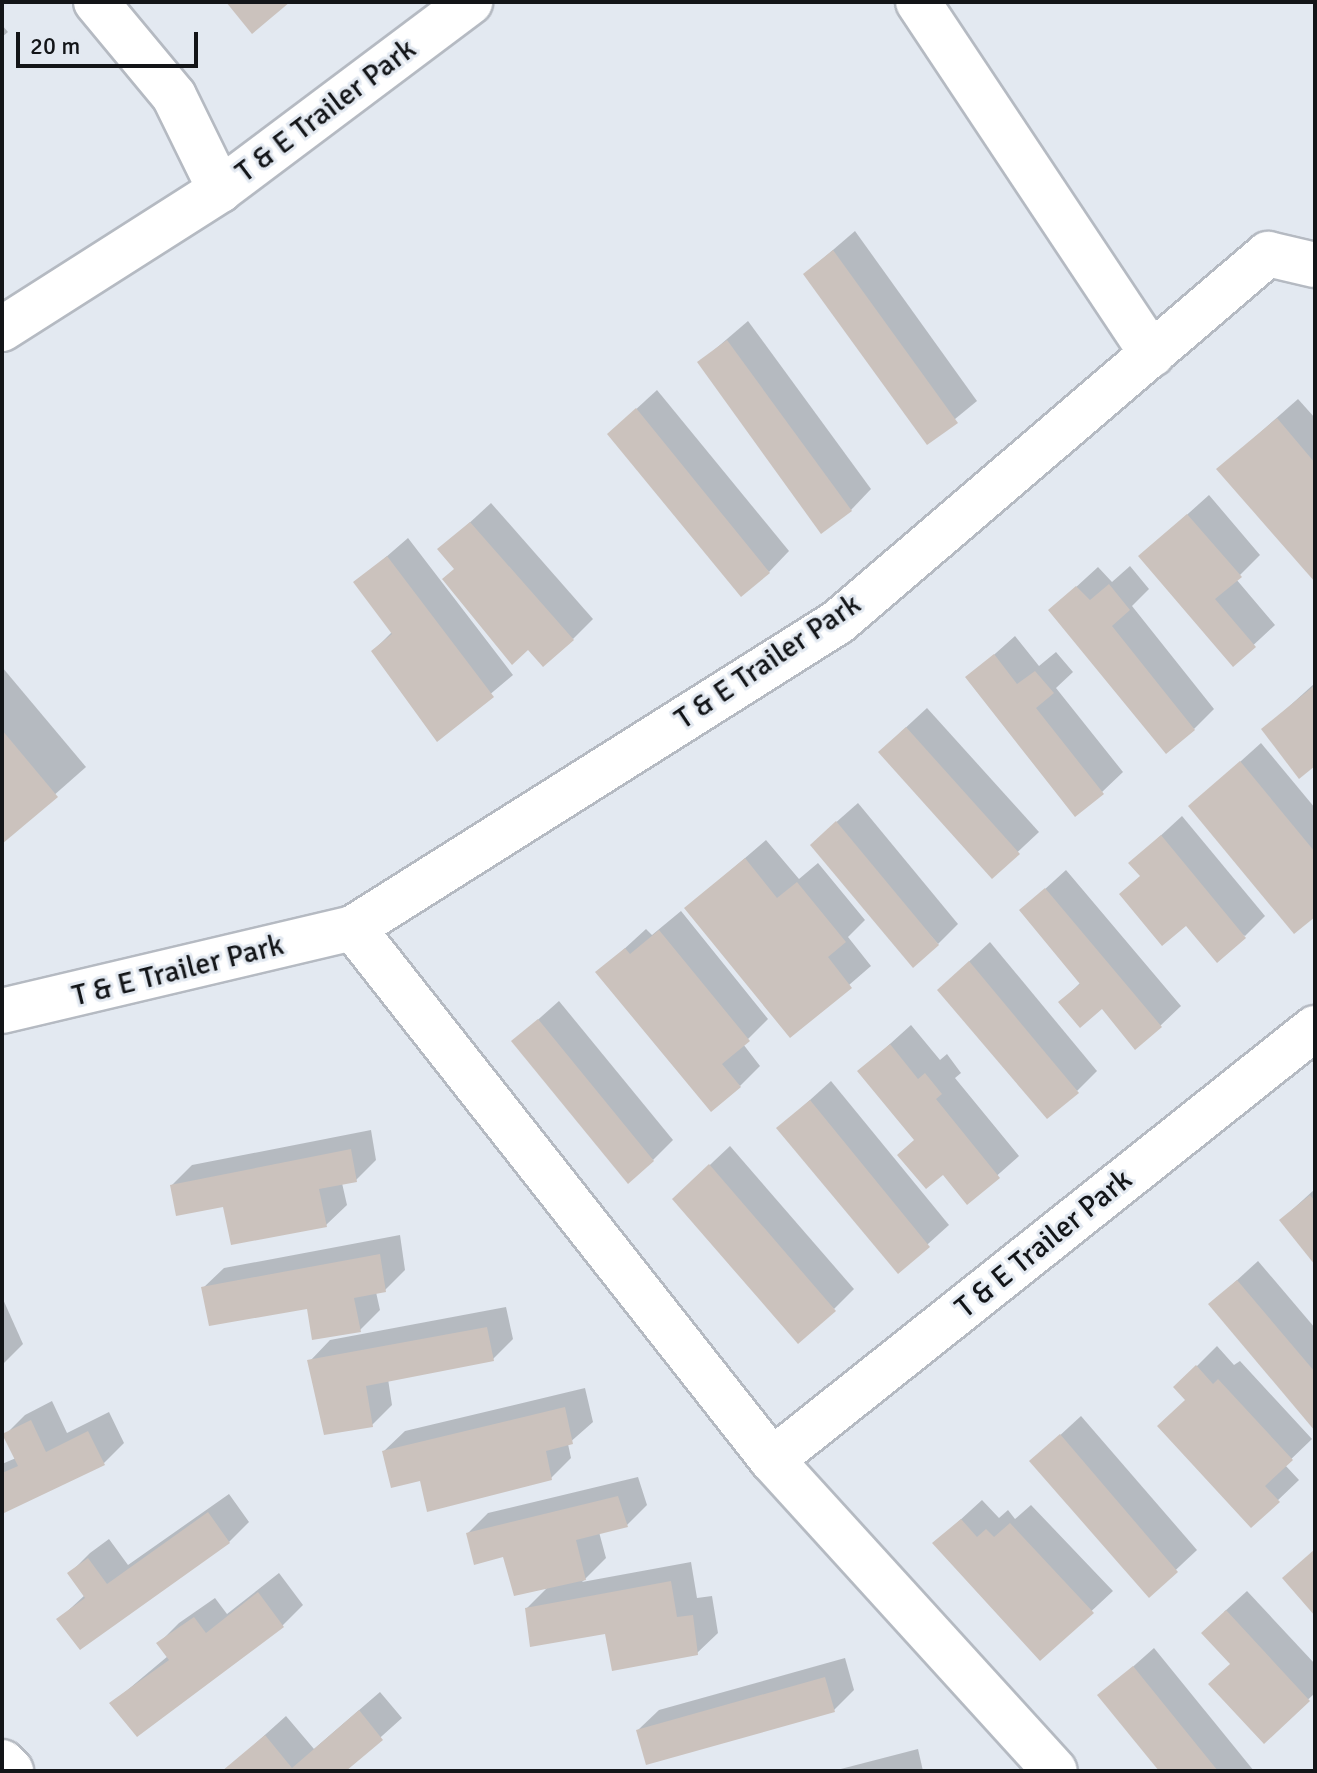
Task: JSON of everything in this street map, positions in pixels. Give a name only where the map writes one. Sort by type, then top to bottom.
[{"type":"street","name":"T & E Trailer Park","points":[[96,2],[174,96],[220,190]]},
{"type":"street","name":"T & E Trailer Park","points":[[2,329],[220,190],[470,2]]},
{"type":"street","points":[[918,2],[1152,354]]},
{"type":"street","name":"T & E Trailer Park","points":[[2,1011],[353,928],[838,622],[1268,254],[1315,265]]},
{"type":"street","points":[[353,928],[772,1460],[1055,1771]]},
{"type":"street","name":"T & E Trailer Park","points":[[772,1460],[1315,1028]]},
{"type":"street","points":[[2,1762],[11,1771]]},
{"type":"building","points":[[226,2],[290,2],[252,34]]},
{"type":"building","points":[[833,250],[958,423],[927,445],[803,274]]},
{"type":"building","points":[[727,340],[852,511],[821,534],[697,362]]},
{"type":"building","points":[[636,408],[770,573],[741,597],[607,434]]},
{"type":"building","points":[[1277,418],[1315,463],[1315,582],[1216,469]]},
{"type":"building","points":[[1187,514],[1242,577],[1215,599],[1256,647],[1233,667],[1138,556]]},
{"type":"building","points":[[470,522],[574,640],[543,667],[528,650],[512,665],[442,579],[454,569],[437,549]]},
{"type":"building","points":[[387,556],[494,697],[437,742],[371,651],[392,634],[353,582]]},
{"type":"building","points":[[1109,584],[1130,610],[1112,626],[1195,730],[1166,754],[1048,610],[1076,586],[1090,600]]},
{"type":"building","points":[[994,654],[1017,684],[1035,671],[1054,693],[1036,708],[1104,794],[1075,817],[965,677]]},
{"type":"building","points":[[1315,685],[1315,766],[1299,779],[1261,729]]},
{"type":"building","points":[[906,727],[1020,854],[992,879],[878,752]]},
{"type":"building","points":[[2,730],[58,797],[2,844]]},
{"type":"building","points":[[1240,761],[1315,852],[1315,917],[1294,934],[1188,806]]},
{"type":"building","points":[[836,821],[939,945],[913,968],[810,845]]},
{"type":"building","points":[[1161,835],[1246,938],[1217,963],[1186,926],[1162,946],[1119,894],[1140,876],[1128,863]]},
{"type":"building","points":[[745,858],[777,898],[797,882],[846,942],[828,957],[852,988],[790,1038],[684,908]]},
{"type":"building","points":[[1045,888],[1162,1027],[1135,1050],[1102,1009],[1080,1028],[1058,1002],[1080,984],[1019,910]]},
{"type":"building","points":[[659,930],[750,1041],[722,1064],[741,1087],[711,1112],[595,972],[625,948],[630,954]]},
{"type":"building","points":[[969,961],[1079,1093],[1047,1119],[937,990]]},
{"type":"building","points":[[538,1019],[654,1161],[628,1184],[511,1041]]},
{"type":"building","points":[[890,1044],[918,1079],[925,1073],[942,1094],[936,1099],[1000,1178],[967,1205],[943,1175],[926,1189],[897,1155],[914,1140],[857,1071]]},
{"type":"building","points":[[810,1100],[930,1247],[898,1274],[776,1128]]},
{"type":"building","points":[[351,1149],[357,1182],[319,1189],[327,1227],[231,1245],[223,1207],[176,1216],[170,1185]]},
{"type":"building","points":[[709,1164],[836,1311],[798,1344],[672,1199]]},
{"type":"building","points":[[1310,1195],[1315,1201],[1315,1265],[1279,1220]]},
{"type":"building","points":[[380,1254],[386,1292],[354,1298],[361,1332],[312,1340],[307,1309],[209,1326],[201,1287]]},
{"type":"building","points":[[1237,1280],[1315,1372],[1315,1431],[1208,1304]]},
{"type":"building","points":[[487,1327],[494,1361],[366,1386],[373,1427],[324,1435],[307,1360]]},
{"type":"building","points":[[1196,1365],[1213,1384],[1218,1379],[1293,1460],[1265,1486],[1280,1502],[1251,1528],[1157,1426],[1185,1400],[1173,1387]]},
{"type":"building","points":[[565,1407],[573,1444],[546,1451],[552,1480],[427,1512],[420,1481],[391,1488],[382,1451]]},
{"type":"building","points":[[31,1420],[46,1452],[88,1431],[105,1465],[2,1514],[2,1473],[18,1466],[2,1434]]},
{"type":"building","points":[[1060,1434],[1178,1572],[1149,1598],[1029,1461]]},
{"type":"building","points":[[618,1496],[628,1527],[576,1540],[586,1580],[514,1596],[503,1557],[474,1565],[466,1533]]},
{"type":"building","points":[[208,1512],[230,1543],[80,1650],[56,1619],[85,1598],[67,1573],[88,1558],[107,1584]]},
{"type":"building","points":[[961,1519],[977,1537],[986,1529],[994,1537],[1010,1523],[1094,1613],[1040,1661],[932,1543]]},
{"type":"building","points":[[1315,1549],[1315,1616],[1282,1578]]},
{"type":"building","points":[[671,1581],[677,1617],[693,1615],[698,1655],[612,1671],[605,1634],[530,1647],[525,1608]]},
{"type":"building","points":[[258,1592],[284,1627],[137,1737],[109,1703],[169,1660],[156,1643],[194,1617],[206,1633]]},
{"type":"building","points":[[1226,1610],[1310,1701],[1264,1744],[1208,1684],[1230,1664],[1201,1633]]},
{"type":"building","points":[[1133,1666],[1218,1771],[1159,1771],[1097,1695]]},
{"type":"building","points":[[825,1677],[835,1712],[646,1765],[636,1730]]},
{"type":"building","points":[[359,1710],[383,1740],[346,1771],[222,1771],[265,1735],[292,1768]]}]
